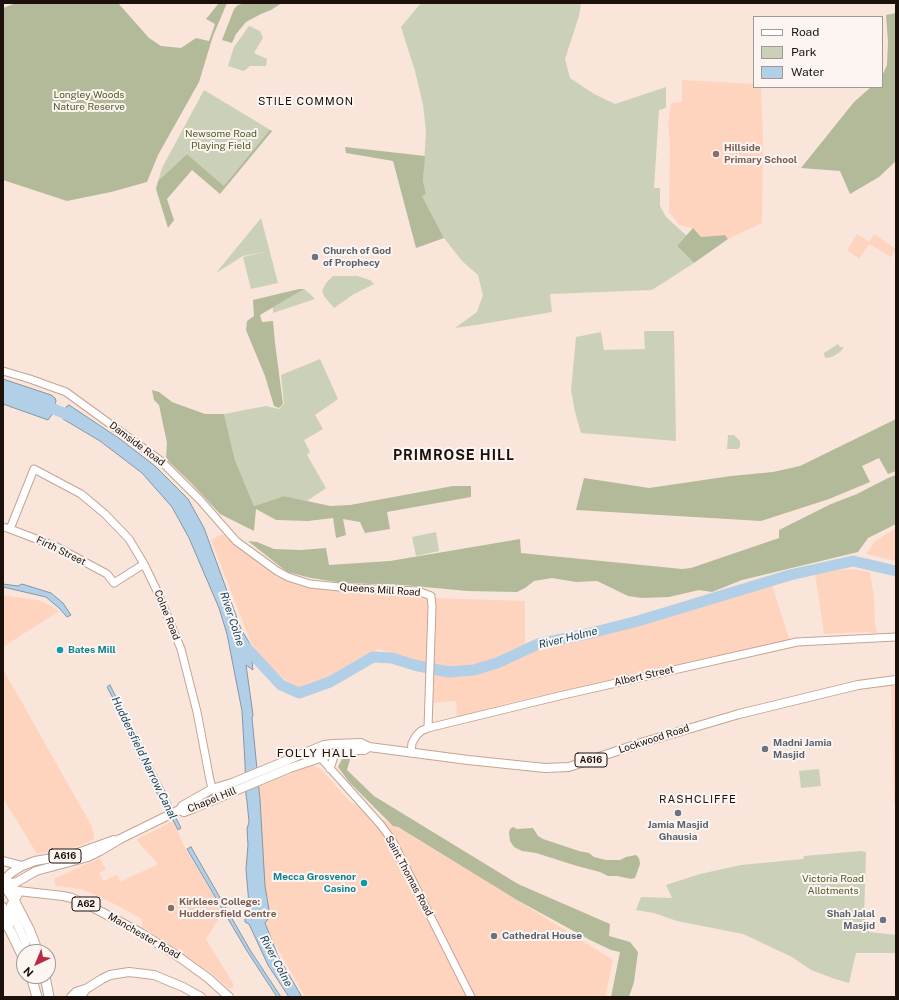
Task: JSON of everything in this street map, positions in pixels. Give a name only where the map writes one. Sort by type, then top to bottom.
[{"type":"highway","points":[[3,885],[18,894],[19,910],[35,944]]},
{"type":"highway","points":[[3,918],[17,944]]},
{"type":"highway","points":[[33,984],[37,997]]},
{"type":"highway","points":[[47,984],[49,997]]},
{"type":"main road","name":"Lockwood Road","points":[[411,753],[553,768],[569,767],[644,742],[739,714],[858,685],[896,680]]},
{"type":"main road","name":"A616","points":[[262,776],[316,748],[333,744],[362,743],[369,747],[411,753]]},
{"type":"main road","name":"A616","points":[[244,782],[336,752],[364,750],[369,747]]},
{"type":"main road","name":"Chapel Hill","points":[[3,885],[11,884],[36,871],[88,857],[100,852],[120,839],[180,810],[182,806],[212,789],[244,782]]},
{"type":"main road","name":"Chapel Hill","points":[[180,810],[184,812],[234,791],[244,782]]},
{"type":"main road","name":"Chapel Hill","points":[[3,885],[6,878],[11,873],[22,866],[35,861],[69,856],[107,841],[120,839]]},
{"type":"main road","points":[[3,861],[22,866]]},
{"type":"main road","points":[[23,878],[19,884],[18,894],[11,905],[11,911],[25,944]]},
{"type":"main road","name":"Manchester Road","points":[[18,894],[63,896],[94,908],[141,933],[179,957],[221,989],[229,997]]},
{"type":"main road","points":[[3,907],[11,932]]},
{"type":"main road","points":[[71,997],[76,992],[86,989],[110,975],[129,972],[140,972],[154,975],[200,997]]},
{"type":"main road","points":[[80,997],[86,989]]},
{"type":"main road","name":"A62","points":[[221,989],[222,993],[226,997]]},
{"type":"street","name":"Damside Road","points":[[3,371],[66,392],[161,461],[200,500],[217,521]]},
{"type":"street","name":"Colne Road","points":[[7,528],[34,469],[80,494],[105,514],[129,539],[144,564],[161,599],[181,649],[197,712],[212,789]]},
{"type":"street","name":"Queens Mill Road","points":[[217,521],[236,541],[277,571],[300,582],[349,588],[418,591],[431,596],[428,728]]},
{"type":"street","name":"Firth Street","points":[[7,528],[57,547],[107,574],[114,583],[144,564]]},
{"type":"street","name":"Albert Street","points":[[411,753],[412,743],[416,736],[421,731],[428,728],[619,682],[797,642],[896,637]]},
{"type":"street","name":"Saint Thomas Road","points":[[316,748],[320,757],[380,824],[392,840],[471,997]]},
{"type":"street","points":[[330,769],[336,752]]},
{"type":"street","points":[[212,789],[223,793],[234,791]]},
{"type":"shaded area","name":"Hillside Primary School","points":[[682,80],[753,84],[753,88],[761,88],[763,141],[762,223],[728,239],[725,235],[701,237],[692,228],[679,225],[669,212],[670,141],[668,125],[671,103],[682,102]]},
{"type":"shaded area","points":[[857,234],[869,242],[874,234],[896,249],[891,257],[869,244],[859,259],[847,250]]},
{"type":"shaded area","points":[[896,528],[896,561],[866,554],[875,541]]},
{"type":"shaded area","points":[[222,534],[277,577],[310,586],[431,598],[525,601],[525,651],[616,630],[679,608],[771,582],[790,641],[508,703],[457,718],[456,701],[433,703],[435,665],[378,649],[370,655],[323,680],[297,689],[285,680],[261,657],[251,643],[211,540]]},
{"type":"shaded area","points":[[853,569],[870,572],[874,597],[875,625],[878,633],[824,634],[815,573],[832,570]]},
{"type":"shaded area","points":[[3,595],[42,601],[59,611],[3,647]]},
{"type":"shaded area","points":[[3,669],[90,823],[94,833],[94,839],[89,842],[75,847],[37,854],[3,798]]},
{"type":"shaded area","points":[[891,686],[896,686],[896,805],[894,805]]},
{"type":"shaded area","points":[[312,765],[322,770],[349,801],[400,829],[493,885],[613,960],[605,997],[305,997],[267,930],[258,787]]},
{"type":"shaded area","name":"Kirklees College: Huddersfield Centre","points":[[173,821],[185,848],[223,912],[206,939],[233,983],[233,987],[230,989],[211,973],[142,927],[142,919],[105,899],[81,889],[56,886],[54,879],[100,858],[106,870],[99,873],[103,881],[117,875],[120,882],[158,864],[137,839]]},
{"type":"green space","name":"Longley Woods Nature Reserve","points":[[16,3],[118,3],[149,38],[161,46],[181,48],[196,38],[209,41],[215,24],[206,19],[219,3],[227,3],[213,36],[199,82],[158,155],[147,182],[111,192],[67,201],[3,180],[3,8]]},
{"type":"green space","points":[[246,3],[282,3],[246,22],[236,34],[232,43],[222,40],[234,9],[238,5]]},
{"type":"green space","points":[[421,3],[581,3],[579,16],[565,59],[570,78],[594,94],[615,104],[666,87],[666,108],[659,110],[654,188],[660,188],[660,206],[666,217],[687,236],[677,246],[694,263],[652,290],[550,294],[552,312],[455,328],[477,312],[483,295],[478,275],[462,261],[444,238],[422,196],[426,194],[423,180],[426,131],[423,105],[415,71],[401,27]]},
{"type":"green space","points":[[896,13],[896,161],[879,177],[850,194],[840,171],[801,168],[854,102],[870,88],[883,88],[883,74],[887,65],[888,42],[886,15]]},
{"type":"green space","points":[[249,26],[260,31],[263,38],[254,53],[267,59],[266,66],[250,66],[244,71],[228,66],[234,47]]},
{"type":"green space","name":"Newsome Road Playing Field","points":[[204,90],[272,131],[225,187],[187,154],[158,181],[162,168]]},
{"type":"green space","points":[[270,130],[272,131],[220,194],[192,170],[167,199],[174,220],[168,228],[156,189],[158,181],[187,154],[224,186]]},
{"type":"green space","points":[[345,147],[425,156],[423,180],[426,194],[422,196],[444,238],[416,248],[393,161],[346,153]]},
{"type":"green space","points":[[261,218],[278,283],[251,289],[243,257],[269,251],[243,256],[216,273]]},
{"type":"green space","points":[[693,228],[701,237],[725,235],[728,239],[694,263],[677,246]]},
{"type":"green space","points":[[333,276],[357,276],[370,280],[374,284],[354,294],[334,308],[324,296],[322,291],[326,283]]},
{"type":"green space","points":[[304,289],[315,299],[273,313],[273,307]]},
{"type":"green space","points":[[304,289],[260,315],[262,322],[273,321],[283,404],[279,408],[274,406],[265,376],[246,330],[247,321],[254,316],[253,300]]},
{"type":"green space","points":[[644,331],[674,331],[676,441],[581,433],[571,390],[576,337],[601,332],[604,350],[645,349]]},
{"type":"green space","points":[[838,344],[840,347],[844,347],[840,352],[832,357],[825,358],[824,353]]},
{"type":"green space","points":[[320,359],[338,399],[315,415],[323,429],[304,440],[310,452],[307,455],[326,488],[307,501],[284,496],[254,506],[235,460],[224,414],[266,406],[279,409],[284,404],[281,375]]},
{"type":"green space","points":[[152,390],[159,392],[172,402],[205,414],[224,414],[235,460],[254,506],[284,496],[330,506],[350,505],[453,486],[471,486],[471,497],[387,512],[390,529],[365,533],[360,522],[343,519],[346,535],[336,538],[333,518],[308,521],[276,520],[256,509],[254,531],[220,514],[166,459],[167,443],[159,405],[154,400]]},
{"type":"green space","points":[[896,419],[896,471],[888,474],[879,458],[862,466],[870,482],[829,499],[761,521],[576,510],[584,478],[649,488],[731,476],[773,472],[800,466]]},
{"type":"green space","points":[[728,435],[734,435],[740,441],[740,447],[738,449],[727,449]]},
{"type":"green space","points":[[896,475],[896,524],[868,538],[858,552],[742,580],[712,592],[699,590],[669,597],[642,598],[628,596],[597,581],[576,582],[552,578],[534,581],[517,592],[467,591],[403,585],[343,583],[311,578],[287,572],[248,541],[257,542],[274,549],[301,550],[326,548],[329,565],[390,561],[520,539],[521,553],[682,569],[691,568],[779,538],[779,530],[831,504],[857,494]]},
{"type":"green space","points":[[436,532],[439,551],[416,556],[412,537]]},
{"type":"green space","points":[[351,756],[347,770],[374,796],[518,884],[610,924],[609,936],[630,942],[638,952],[634,982],[629,997],[611,997],[620,952],[611,950],[590,940],[517,900],[398,827],[393,826],[349,782],[338,767],[342,759]]},
{"type":"green space","points":[[819,769],[821,786],[801,788],[799,771]]},
{"type":"green space","points":[[513,827],[517,829],[533,828],[538,836],[543,839],[589,853],[594,857],[606,860],[620,860],[636,855],[639,858],[640,864],[635,878],[631,879],[608,876],[600,872],[536,853],[522,851],[514,847],[510,841],[509,833],[510,829]]},
{"type":"green space","name":"Victoria Road Allotments","points":[[861,851],[866,852],[864,916],[869,932],[896,935],[896,953],[856,953],[849,983],[811,970],[792,957],[743,934],[677,921],[654,913],[636,910],[641,897],[672,898],[666,885],[700,874],[741,865],[803,859],[804,856]]},
{"type":"water","points":[[3,379],[51,395],[55,398],[56,401],[53,413],[48,420],[3,404]]},
{"type":"water","points":[[69,405],[120,439],[155,466],[188,499],[204,528],[241,629],[250,644],[253,670],[246,665],[253,715],[252,718],[260,800],[265,886],[270,916],[265,923],[278,956],[302,997],[289,997],[268,965],[249,924],[245,922],[245,919],[250,917],[246,869],[248,845],[247,829],[249,822],[246,795],[242,711],[227,634],[219,608],[189,538],[172,507],[142,473],[100,441],[63,419],[66,407]]},
{"type":"water","points":[[3,584],[18,586],[22,584],[51,593],[63,603],[71,615],[67,617],[46,597],[3,587]]},
{"type":"water","name":"Huddersfield Narrow Canal","points":[[110,685],[131,727],[134,729],[171,804],[171,808],[181,828],[178,830],[167,808],[162,803],[128,736],[129,728],[107,687]]},
{"type":"water","points":[[191,847],[250,950],[281,997],[277,997],[247,951],[187,849]]},
{"type":"waterway","name":"River Colne","points":[[40,403],[77,419]]},
{"type":"waterway","name":"River Holme","points":[[241,642],[281,685],[299,693],[330,682],[373,657],[392,658],[414,665],[448,672],[474,670],[497,663],[538,644],[638,621],[790,575],[853,561],[896,571]]},
{"type":"place","name":"Hillside Primary School","points":[[716,154]]},
{"type":"place","name":"Church of God of Prophecy","points":[[315,257]]},
{"type":"place","name":"Bates Mill","points":[[60,650]]},
{"type":"place","name":"Madni Jamia Masjid","points":[[765,749]]},
{"type":"place","name":"Jamia Masjid Ghausia","points":[[678,813]]},
{"type":"place","name":"Mecca Grosvenor Casino","points":[[364,883]]},
{"type":"place","name":"Kirklees College: Huddersfield Centre","points":[[171,908]]},
{"type":"place","name":"Shah Jalal Masjid","points":[[883,920]]},
{"type":"place","name":"Cathedral House","points":[[494,936]]},
{"type":"district","name":"STILE COMMON","points":[[306,102]]},
{"type":"district","name":"PRIMROSE HILL","points":[[454,456]]},
{"type":"district","name":"FOLLY HALL","points":[[317,753]]},
{"type":"district","name":"RASHCLIFFE","points":[[698,800]]}]
